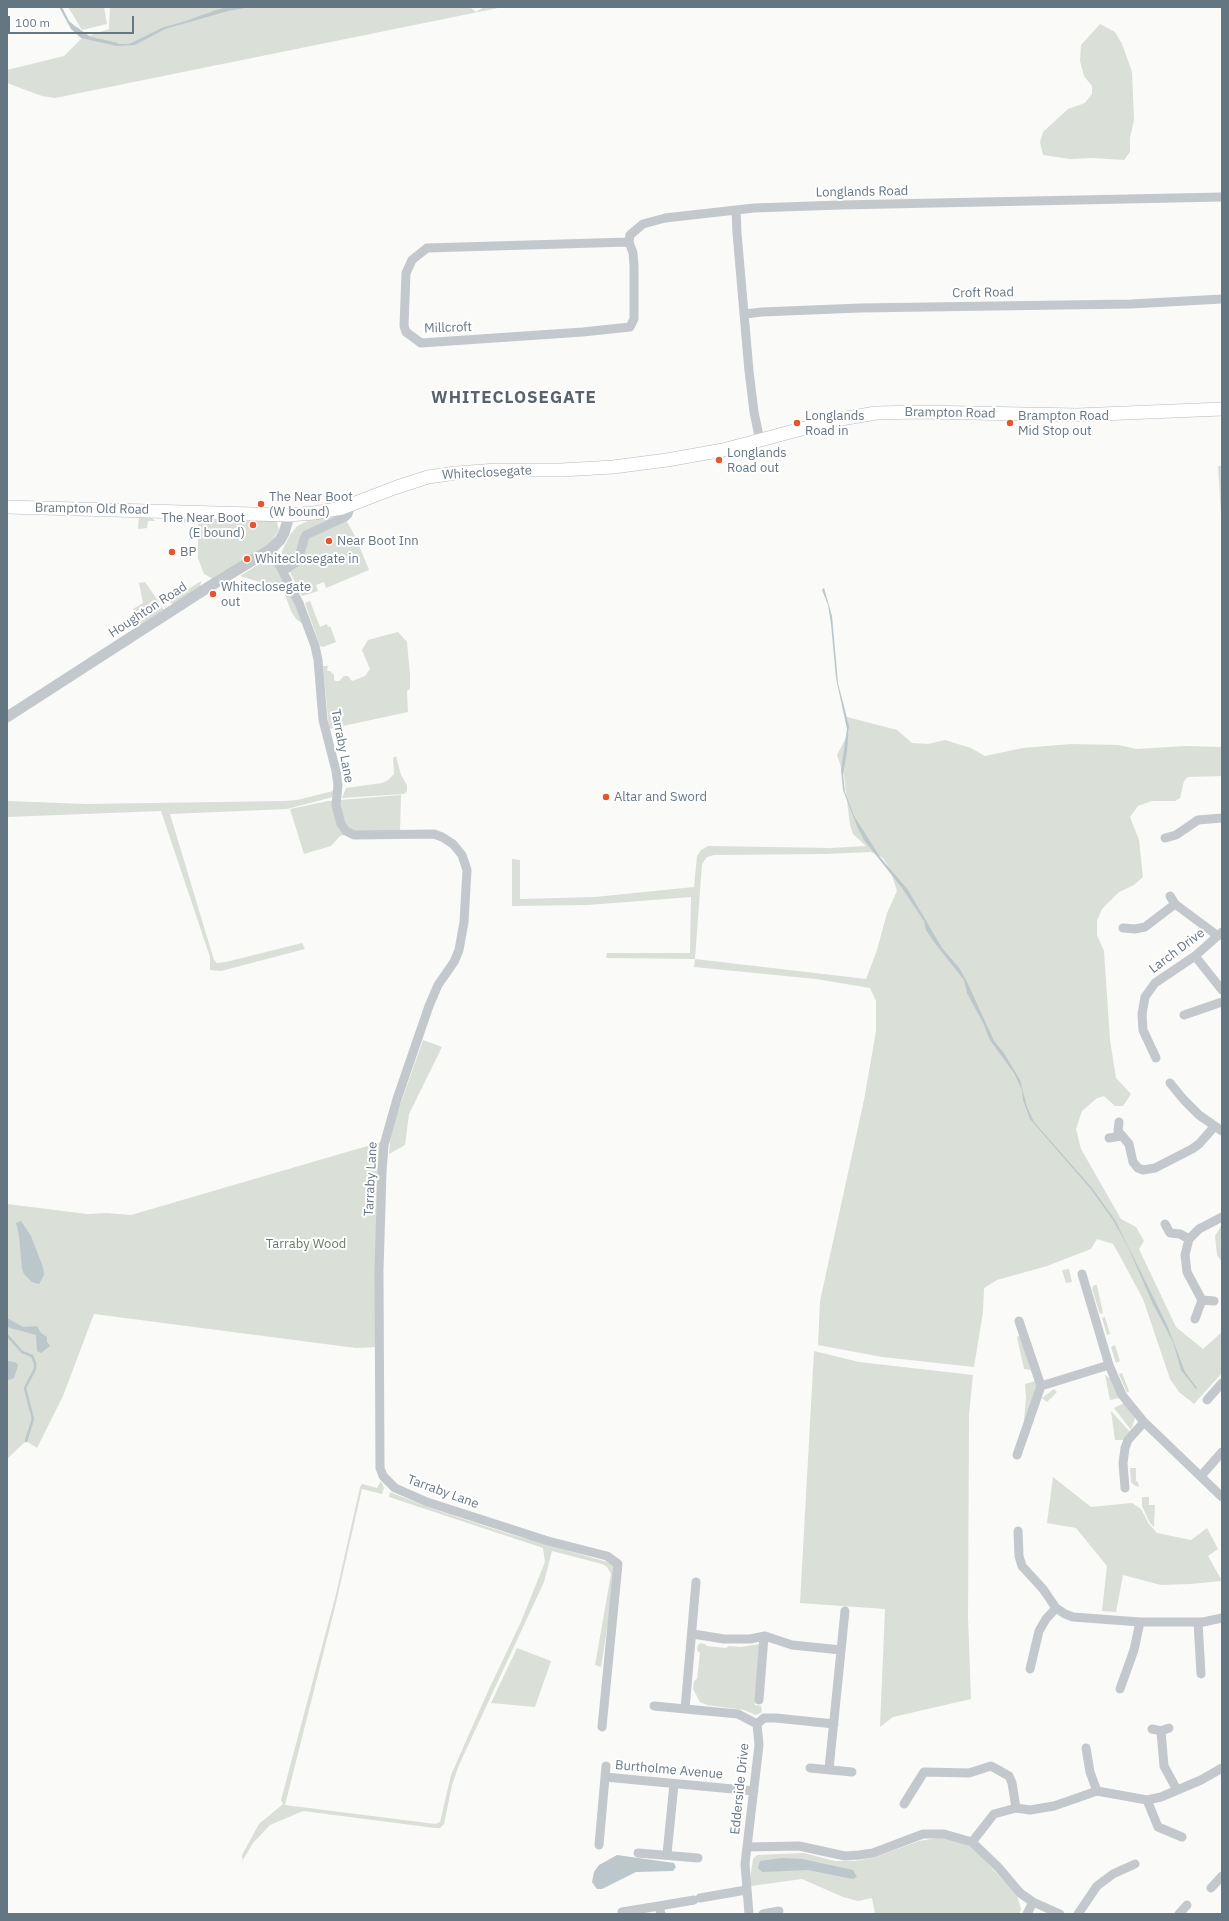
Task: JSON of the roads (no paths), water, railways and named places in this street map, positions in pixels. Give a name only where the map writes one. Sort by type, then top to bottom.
[{"type":"main road","name":"Brampton Road","points":[[706,453],[760,441],[835,420],[876,413],[920,412],[1078,415],[1222,410]]},
{"type":"main road","name":"Whiteclosegate","points":[[249,513],[288,515],[314,513],[351,505],[428,477],[456,473],[497,470],[561,470],[613,467],[706,453]]},
{"type":"main road","name":"Brampton Old Road","points":[[7,507],[249,513]]},
{"type":"street","name":"Longlands Road","points":[[736,210],[840,205],[1222,197]]},
{"type":"street","points":[[629,242],[630,235],[638,227],[650,222],[691,214],[736,210],[753,405],[760,441]]},
{"type":"street","name":"Millcroft","points":[[629,242],[633,253],[634,265],[634,319],[632,324],[626,328],[421,343],[406,332],[404,326],[406,273],[412,260],[427,248],[629,242]]},
{"type":"street","name":"Croft Road","points":[[745,314],[852,308],[1131,304],[1222,299]]},
{"type":"street","points":[[283,570],[298,562],[306,535],[345,517],[348,514],[351,505]]},
{"type":"street","name":"Houghton Road","points":[[7,717],[201,592],[272,549],[280,540],[284,532],[288,515]]},
{"type":"street","name":"Tarraby Lane","points":[[272,549],[299,603],[315,646],[318,660],[323,720],[336,771],[338,785],[336,805],[341,824],[346,831],[354,835],[434,834],[453,844],[462,855],[466,870],[464,922],[459,950],[454,962],[438,985],[429,1006],[395,1106],[384,1145],[380,1270],[380,1468],[383,1476],[395,1488],[427,1502],[548,1541],[607,1556],[618,1564],[602,1728]]},
{"type":"street","points":[[1163,837],[1176,835],[1198,820],[1222,818]]},
{"type":"street","points":[[1170,896],[1176,904],[1220,934]]},
{"type":"street","points":[[1123,928],[1135,929],[1145,926],[1176,904]]},
{"type":"street","name":"Larch Drive","points":[[1156,1058],[1144,1030],[1142,1014],[1145,997],[1155,983],[1194,956],[1220,934]]},
{"type":"street","points":[[1194,956],[1222,990]]},
{"type":"street","points":[[1184,1015],[1222,1002]]},
{"type":"street","points":[[1170,1083],[1184,1100],[1214,1127],[1222,1131]]},
{"type":"street","points":[[1119,1122],[1118,1131],[1129,1144],[1133,1162],[1138,1168],[1148,1170],[1192,1149],[1199,1144],[1214,1127]]},
{"type":"street","points":[[1110,1138],[1121,1136]]},
{"type":"street","points":[[1195,1319],[1202,1300],[1187,1272],[1185,1262],[1189,1239],[1200,1229],[1222,1217]]},
{"type":"street","points":[[1165,1224],[1170,1233],[1180,1234],[1189,1239]]},
{"type":"street","points":[[1082,1274],[1109,1365],[1122,1395],[1144,1422],[1222,1497]]},
{"type":"street","points":[[1202,1300],[1214,1301]]},
{"type":"street","points":[[1017,1455],[1041,1386],[1019,1321]]},
{"type":"street","points":[[1041,1386],[1109,1365]]},
{"type":"street","points":[[1207,1400],[1222,1382]]},
{"type":"street","points":[[1125,1488],[1123,1464],[1128,1440],[1144,1422]]},
{"type":"street","points":[[1201,1476],[1222,1452]]},
{"type":"street","points":[[1018,1531],[1019,1556],[1022,1566],[1043,1589],[1056,1608],[1065,1614],[1073,1617],[1140,1622],[1198,1622],[1222,1618]]},
{"type":"street","points":[[685,1709],[693,1634],[696,1582]]},
{"type":"street","points":[[1030,1669],[1039,1631],[1046,1619],[1056,1608]]},
{"type":"street","points":[[829,1769],[845,1611]]},
{"type":"street","points":[[1120,1689],[1134,1650],[1140,1622]]},
{"type":"street","points":[[1198,1622],[1201,1674]]},
{"type":"street","points":[[693,1634],[724,1639],[750,1639],[764,1637],[792,1645],[841,1650]]},
{"type":"street","points":[[759,1700],[764,1637]]},
{"type":"street","points":[[654,1706],[738,1714],[757,1724],[764,1718],[776,1718],[834,1724]]},
{"type":"street","name":"Edderside Drive","points":[[749,1914],[745,1864],[758,1745],[757,1724]]},
{"type":"street","points":[[1161,1730],[1164,1766],[1177,1790]]},
{"type":"street","points":[[1086,1748],[1088,1764],[1097,1791]]},
{"type":"street","points":[[599,1845],[606,1766]]},
{"type":"street","points":[[903,1804],[924,1772],[969,1773],[991,1766],[1009,1776],[1012,1783],[1016,1808]]},
{"type":"street","points":[[810,1768],[852,1772]]},
{"type":"street","points":[[972,1842],[994,1814],[1016,1808],[1030,1810],[1054,1806],[1097,1791],[1147,1800],[1221,1773]]},
{"type":"street","name":"Burtholme Avenue","points":[[605,1777],[754,1791]]},
{"type":"street","points":[[667,1854],[674,1784]]},
{"type":"street","points":[[1147,1800],[1158,1827],[1182,1837]]},
{"type":"street","points":[[746,1847],[799,1846],[845,1856],[873,1853],[924,1834],[944,1834],[972,1842],[998,1867],[1020,1893],[1033,1902],[1060,1914]]},
{"type":"street","points":[[638,1853],[667,1854],[698,1858]]},
{"type":"street","points":[[1078,1914],[1097,1886],[1113,1874],[1135,1864]]},
{"type":"street","points":[[1211,1888],[1222,1876]]},
{"type":"street","points":[[622,1912],[660,1910],[697,1899],[746,1890]]},
{"type":"street","points":[[1027,1914],[1033,1902]]},
{"type":"street","points":[[1179,1914],[1187,1905]]},
{"type":"street","points":[[763,1914],[779,1911]]},
{"type":"waterway","points":[[76,28],[90,38],[117,44]]},
{"type":"waterway","points":[[7,1335],[22,1352],[32,1356],[35,1363],[35,1369],[25,1388],[33,1419],[26,1441]]},
{"type":"place","name":"Longlands Road in","points":[[797,423]]},
{"type":"place","name":"Brampton Road Mid Stop out","points":[[1010,423]]},
{"type":"place","name":"Longlands Road out","points":[[719,460]]},
{"type":"place","name":"The Near Boot (W bound)","points":[[261,504]]},
{"type":"place","name":"The Near Boot (E bound)","points":[[253,525]]},
{"type":"place","name":"Near Boot Inn","points":[[329,541]]},
{"type":"place","name":"BP","points":[[172,552]]},
{"type":"place","name":"Whiteclosegate in","points":[[247,559]]},
{"type":"place","name":"Whiteclosegate out","points":[[213,594]]},
{"type":"place","name":"Altar and Sword","points":[[606,797]]},
{"type":"district","name":"WHITECLOSEGATE","points":[[514,398]]},
{"type":"park label","name":"Tarraby Wood","points":[[306,1244]]}]
